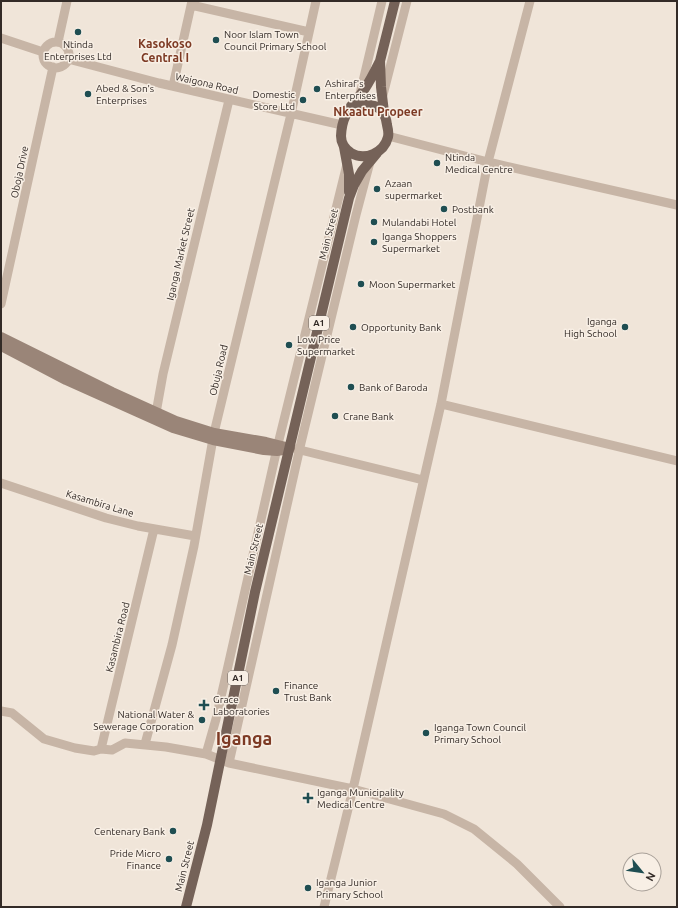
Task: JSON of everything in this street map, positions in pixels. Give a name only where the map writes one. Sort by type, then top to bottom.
[{"type":"main road","name":"Main Street","points":[[349,198],[347,163],[341,138],[344,116],[360,96],[380,61],[395,1]]},
{"type":"main road","name":"Main Street","points":[[186,907],[225,761],[255,592],[295,449],[349,198],[362,171],[382,148],[388,136],[387,120],[382,99],[380,61]]},
{"type":"main road","points":[[351,106],[364,104],[377,106],[384,112]]},
{"type":"main road","points":[[344,148],[357,156],[373,157]]},
{"type":"main road","points":[[1,337],[156,413],[213,436]]},
{"type":"main road","points":[[1,346],[60,377],[152,419],[186,432],[277,448],[295,449]]},
{"type":"street","points":[[58,42],[67,1]]},
{"type":"street","name":"Obuja Road","points":[[145,744],[172,645],[195,536],[213,436],[291,114],[316,1]]},
{"type":"street","name":"Main Street","points":[[360,96],[382,1]]},
{"type":"street","name":"Main Street","points":[[382,99],[408,1]]},
{"type":"street","points":[[324,907],[353,789],[422,480],[441,404],[488,162],[530,1]]},
{"type":"street","points":[[173,86],[192,3],[310,32]]},
{"type":"street","points":[[1,38],[43,52]]},
{"type":"street","points":[[58,42],[66,48],[68,59],[63,65],[53,68],[44,61],[43,52],[48,44],[58,42]]},
{"type":"street","name":"Waigona Road","points":[[68,59],[228,100],[342,125]]},
{"type":"street","name":"Oboja Drive","points":[[1,304],[53,68]]},
{"type":"street","name":"Iganga Market Street","points":[[156,413],[163,374],[228,100]]},
{"type":"street","points":[[388,136],[488,162],[677,205]]},
{"type":"street","name":"Main Street","points":[[295,449],[356,215],[373,157]]},
{"type":"street","name":"Main Street","points":[[206,754],[223,689],[277,448],[347,163]]},
{"type":"street","points":[[441,404],[677,461]]},
{"type":"street","points":[[295,449],[422,480]]},
{"type":"street","name":"Kasambira Lane","points":[[1,483],[106,518],[154,529],[195,536]]},
{"type":"street","name":"Kasambira Road","points":[[101,749],[154,529]]},
{"type":"street","points":[[1,711],[12,713],[44,739],[75,748],[94,751],[101,749],[112,750],[125,743],[145,744],[206,754],[225,761],[353,789],[444,814],[474,829],[517,864],[560,907]]},
{"type":"place","name":"Ntinda Enterprises Ltd","points":[[78,32]]},
{"type":"place","name":"Noor Islam Town Council Primary School","points":[[216,40]]},
{"type":"place","name":"Ashiraf's Enterprises","points":[[317,89]]},
{"type":"place","name":"Abed & Son's Enterprises","points":[[88,94]]},
{"type":"place","name":"Domestic Store Ltd","points":[[303,100]]},
{"type":"place","name":"Ntinda Medical Centre","points":[[437,163]]},
{"type":"place","name":"Azaan supermarket","points":[[377,189]]},
{"type":"place","name":"Postbank","points":[[444,209]]},
{"type":"place","name":"Mulandabi Hotel","points":[[374,222]]},
{"type":"place","name":"Iganga Shoppers Supermarket","points":[[374,242]]},
{"type":"place","name":"Moon Supermarket","points":[[361,284]]},
{"type":"place","name":"Opportunity Bank","points":[[353,327]]},
{"type":"place","name":"Iganga High School","points":[[625,327]]},
{"type":"place","name":"Low Price Supermarket","points":[[289,345]]},
{"type":"place","name":"Bank of Baroda","points":[[351,387]]},
{"type":"place","name":"Crane Bank","points":[[335,416]]},
{"type":"place","name":"Finance Trust Bank","points":[[276,691]]},
{"type":"place","name":"Grace Laboratories","points":[[204,705]]},
{"type":"place","name":"National Water & Sewerage Corporation","points":[[202,720]]},
{"type":"place","name":"Iganga Town Council Primary School","points":[[426,733]]},
{"type":"place","name":"Iganga Municipality Medical Centre","points":[[308,798]]},
{"type":"place","name":"Centenary Bank","points":[[173,831]]},
{"type":"place","name":"Pride Micro Finance","points":[[169,859]]},
{"type":"place","name":"Iganga Junior Primary School","points":[[308,888]]},
{"type":"district","name":"Kasokoso Central I","points":[[165,51]]},
{"type":"district","name":"Nkaatu Propeer","points":[[378,112]]},
{"type":"district","name":"Iganga","points":[[244,739]]}]
